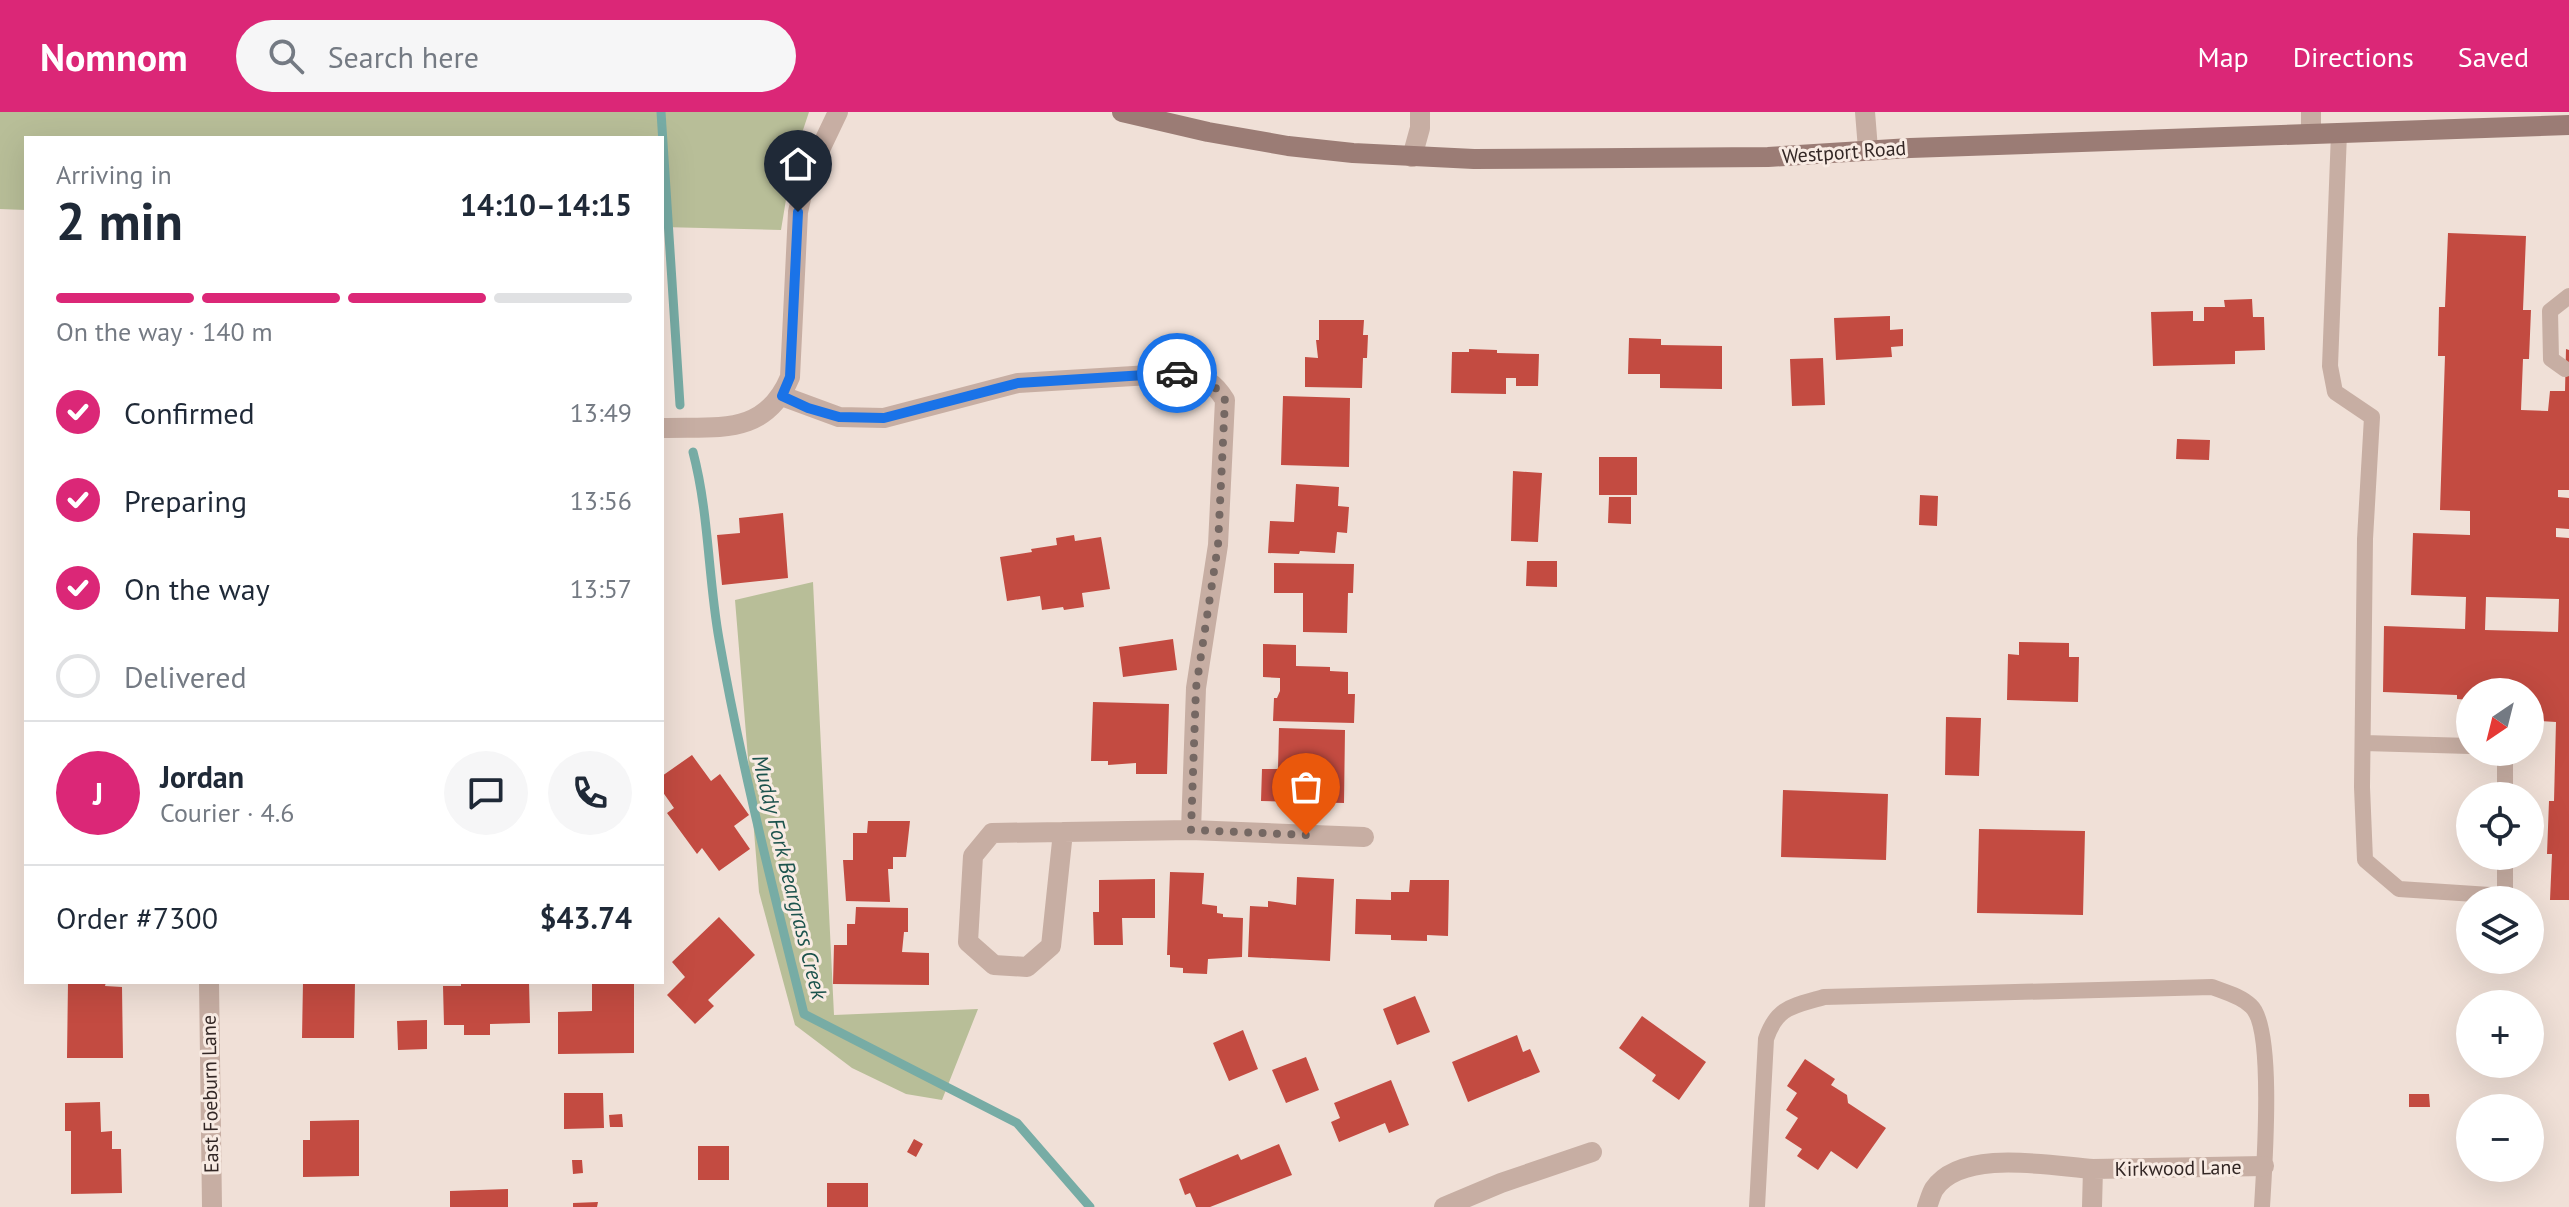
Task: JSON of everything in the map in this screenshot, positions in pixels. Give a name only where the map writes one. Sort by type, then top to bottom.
[{"type":"main road","name":"Westport Road","points":[[1122,112],[1288,146],[1412,157],[1768,157],[1868,149],[2569,125]]},
{"type":"street","points":[[664,428],[742,424],[768,412],[782,396],[790,377],[798,212],[805,181],[838,112]]},
{"type":"street","points":[[1412,157],[1420,128],[1420,112]]},
{"type":"street","points":[[1865,112],[1868,149]]},
{"type":"street","points":[[2311,112],[2311,134]]},
{"type":"street","points":[[782,396],[839,417],[884,418],[1018,383],[1183,373],[1201,376],[1215,385],[1225,400],[1218,545],[1196,688],[1191,830]]},
{"type":"street","points":[[1063,832],[1051,946],[1027,967],[994,965],[968,942],[973,856],[992,833],[1191,830],[1364,837]]},
{"type":"street","name":"East Foeburn Lane","points":[[209,984],[212,1207]]},
{"type":"street","points":[[1444,1207],[1501,1183],[1592,1152]]},
{"type":"street","name":"Kirkwood Lane","points":[[1927,1207],[1934,1189],[1950,1175],[1972,1166],[1999,1162],[2093,1169],[2264,1166]]},
{"type":"street","points":[[2092,1207],[2093,1169]]},
{"type":"lane","points":[[2339,133],[2330,366],[2335,392],[2372,417],[2365,539],[2362,787],[2365,860],[2399,889],[2505,896],[2505,870]]},
{"type":"lane","points":[[2565,369],[2551,359],[2550,311],[2569,296]]},
{"type":"lane","points":[[2364,743],[2456,746]]},
{"type":"lane","points":[[1757,1207],[1766,1039],[1772,1021],[1786,1009],[1824,997],[2212,987],[2232,994],[2253,1007],[2262,1028],[2265,1055],[2262,1207]]},
{"type":"green space","points":[[0,112],[809,112],[792,163],[781,230],[664,227],[664,136],[24,136],[24,210],[0,209]]},
{"type":"green space","points":[[813,582],[834,1015],[978,1009],[942,1100],[906,1094],[852,1068],[795,1025],[759,892],[735,600]]},
{"type":"building","points":[[2448,233],[2526,236],[2523,310],[2531,310],[2529,359],[2523,359],[2521,410],[2548,411],[2550,391],[2565,391],[2566,349],[2569,350],[2569,490],[2558,490],[2558,497],[2569,498],[2569,529],[2556,528],[2556,537],[2569,538],[2569,900],[2550,900],[2552,854],[2547,854],[2549,801],[2554,801],[2556,722],[2544,721],[2544,678],[2456,678],[2456,695],[2383,692],[2384,626],[2465,629],[2466,597],[2411,595],[2413,533],[2470,535],[2470,511],[2440,510],[2445,356],[2438,356],[2439,307],[2445,307]],"holes":[[[2486,597],[2559,599],[2558,632],[2485,630]]]},
{"type":"building","points":[[2252,299],[2253,317],[2264,317],[2265,350],[2235,351],[2235,364],[2153,366],[2151,312],[2193,311],[2193,321],[2204,321],[2204,307],[2225,307],[2224,300]]},
{"type":"building","points":[[1890,316],[1890,330],[1903,329],[1903,346],[1891,347],[1892,357],[1836,360],[1834,318]]},
{"type":"building","points":[[1319,320],[1364,320],[1363,335],[1368,335],[1362,388],[1305,387],[1305,357],[1318,358],[1316,340],[1319,340]]},
{"type":"building","points":[[1629,338],[1661,339],[1661,345],[1722,346],[1722,389],[1660,388],[1660,374],[1628,374]]},
{"type":"building","points":[[1469,349],[1539,354],[1538,386],[1516,386],[1516,378],[1506,378],[1506,394],[1451,393],[1452,352],[1469,352]]},
{"type":"building","points":[[1823,358],[1825,405],[1792,406],[1790,359]]},
{"type":"building","points":[[1283,396],[1350,398],[1349,467],[1281,465]]},
{"type":"building","points":[[2177,439],[2210,440],[2209,460],[2176,459]]},
{"type":"building","points":[[1599,457],[1637,457],[1637,495],[1599,495]]},
{"type":"building","points":[[1513,471],[1542,473],[1538,542],[1511,541]]},
{"type":"building","points":[[1296,484],[1339,487],[1338,506],[1349,507],[1347,533],[1337,532],[1335,553],[1268,553],[1270,521],[1294,522]]},
{"type":"building","points":[[1920,495],[1938,496],[1937,526],[1919,525]]},
{"type":"building","points":[[1609,497],[1631,497],[1631,524],[1608,523]]},
{"type":"building","points":[[783,513],[788,578],[722,585],[717,535],[740,533],[739,518]]},
{"type":"building","points":[[1074,535],[1075,541],[1101,537],[1110,589],[1082,593],[1084,607],[1064,610],[1063,607],[1042,610],[1040,596],[1007,601],[1000,557],[1057,545],[1056,538]]},
{"type":"building","points":[[1527,561],[1557,561],[1557,587],[1526,586]]},
{"type":"building","points":[[1274,563],[1354,564],[1353,593],[1348,593],[1347,633],[1303,632],[1303,593],[1274,593]]},
{"type":"building","points":[[1173,639],[1177,670],[1123,677],[1119,647]]},
{"type":"building","points":[[2019,642],[2069,643],[2069,657],[2079,657],[2078,702],[2007,700],[2008,654],[2019,655]]},
{"type":"building","points":[[1263,644],[1296,645],[1296,666],[1330,667],[1330,671],[1348,672],[1348,694],[1355,694],[1354,723],[1273,721],[1274,698],[1280,691],[1280,678],[1263,677]]},
{"type":"building","points":[[1093,702],[1169,704],[1167,774],[1136,774],[1136,763],[1108,765],[1108,761],[1091,761]]},
{"type":"building","points":[[1946,717],[1981,718],[1979,776],[1945,775]]},
{"type":"building","points":[[1279,728],[1345,730],[1344,803],[1261,801],[1262,769],[1278,769]]},
{"type":"building","points":[[692,755],[711,781],[720,774],[749,815],[734,826],[750,849],[719,871],[702,848],[697,854],[667,813],[674,808],[664,794],[664,775]]},
{"type":"building","points":[[1783,790],[1888,794],[1886,860],[1781,857]]},
{"type":"building","points":[[868,821],[910,821],[906,857],[893,857],[893,869],[888,869],[890,902],[846,901],[843,860],[853,860],[853,833],[867,833]]},
{"type":"building","points":[[1979,829],[2085,831],[2083,915],[1977,913]]},
{"type":"building","points":[[1170,872],[1204,873],[1202,904],[1217,906],[1217,913],[1223,914],[1223,917],[1243,918],[1242,957],[1208,959],[1207,974],[1183,973],[1183,968],[1170,967],[1170,955],[1167,955]]},
{"type":"building","points":[[1297,877],[1334,879],[1330,961],[1248,957],[1250,906],[1268,907],[1268,901],[1296,905]]},
{"type":"building","points":[[1155,879],[1155,918],[1122,918],[1123,945],[1094,945],[1093,912],[1099,912],[1099,880]]},
{"type":"building","points":[[1410,880],[1449,880],[1448,936],[1427,935],[1427,941],[1391,940],[1391,935],[1355,934],[1356,899],[1391,900],[1391,892],[1409,892]]},
{"type":"building","points":[[856,907],[908,908],[908,932],[904,932],[902,952],[929,953],[929,985],[833,984],[834,945],[847,945],[847,924],[855,924]]},
{"type":"building","points":[[719,917],[755,955],[708,1000],[714,1006],[695,1024],[667,995],[685,977],[672,962]]},
{"type":"building","points":[[68,984],[122,987],[123,1058],[67,1058]]},
{"type":"building","points":[[303,984],[355,984],[354,1038],[302,1038]]},
{"type":"building","points":[[529,984],[530,1023],[490,1024],[490,1035],[464,1035],[464,1025],[444,1025],[443,986]]},
{"type":"building","points":[[592,984],[634,984],[634,1053],[558,1054],[558,1012],[592,1011]]},
{"type":"building","points":[[1415,996],[1430,1032],[1397,1045],[1383,1009]]},
{"type":"building","points":[[1642,1016],[1706,1062],[1679,1100],[1652,1081],[1656,1075],[1619,1048]]},
{"type":"building","points":[[427,1020],[427,1049],[398,1050],[397,1021]]},
{"type":"building","points":[[1243,1030],[1258,1069],[1229,1081],[1213,1043]]},
{"type":"building","points":[[1517,1035],[1523,1052],[1530,1049],[1540,1072],[1468,1102],[1452,1062]]},
{"type":"building","points":[[1306,1057],[1319,1090],[1286,1103],[1272,1070]]},
{"type":"building","points":[[1805,1059],[1835,1079],[1831,1085],[1847,1095],[1848,1103],[1886,1128],[1857,1169],[1831,1151],[1818,1170],[1797,1156],[1802,1149],[1785,1138],[1798,1118],[1786,1110],[1797,1093],[1787,1086]]},
{"type":"building","points":[[1391,1080],[1409,1125],[1389,1133],[1385,1123],[1339,1142],[1331,1122],[1340,1118],[1334,1103]]},
{"type":"building","points":[[564,1093],[603,1093],[604,1128],[564,1129]]},
{"type":"building","points":[[2409,1094],[2429,1094],[2430,1107],[2409,1107]]},
{"type":"building","points":[[100,1102],[101,1132],[112,1131],[112,1149],[121,1149],[122,1193],[71,1194],[71,1131],[65,1131],[65,1103]]},
{"type":"building","points":[[622,1114],[623,1127],[610,1127],[609,1115]]},
{"type":"building","points":[[359,1120],[359,1176],[303,1177],[303,1140],[310,1140],[310,1121]]},
{"type":"building","points":[[914,1139],[923,1144],[916,1157],[907,1152]]},
{"type":"building","points":[[1279,1144],[1292,1175],[1210,1207],[1196,1207],[1190,1193],[1185,1195],[1179,1179],[1238,1154],[1241,1160]]},
{"type":"building","points":[[698,1146],[729,1146],[729,1180],[698,1180]]},
{"type":"building","points":[[572,1160],[582,1160],[583,1173],[573,1174]]},
{"type":"building","points":[[827,1183],[868,1183],[868,1207],[827,1207]]},
{"type":"building","points":[[508,1189],[508,1207],[450,1207],[450,1191]]},
{"type":"building","points":[[598,1202],[597,1207],[573,1207],[573,1203]]},
{"type":"waterway","name":"Muddy Fork Beargrass Creek","points":[[661,112],[663,136]]},
{"type":"waterway","name":"Muddy Fork Beargrass Creek","points":[[664,158],[680,405]]},
{"type":"waterway","name":"Muddy Fork Beargrass Creek","points":[[693,452],[702,498],[715,616],[737,733],[804,1014],[1017,1123],[1090,1207]]},
{"type":"way so far","points":[[1177,373],[1201,376],[1215,385],[1225,400],[1218,545],[1196,688],[1191,830],[1306,835]]},
{"type":"route","points":[[798,212],[790,377],[782,396],[808,408],[839,417],[884,418],[1018,383],[1177,373]]}]
